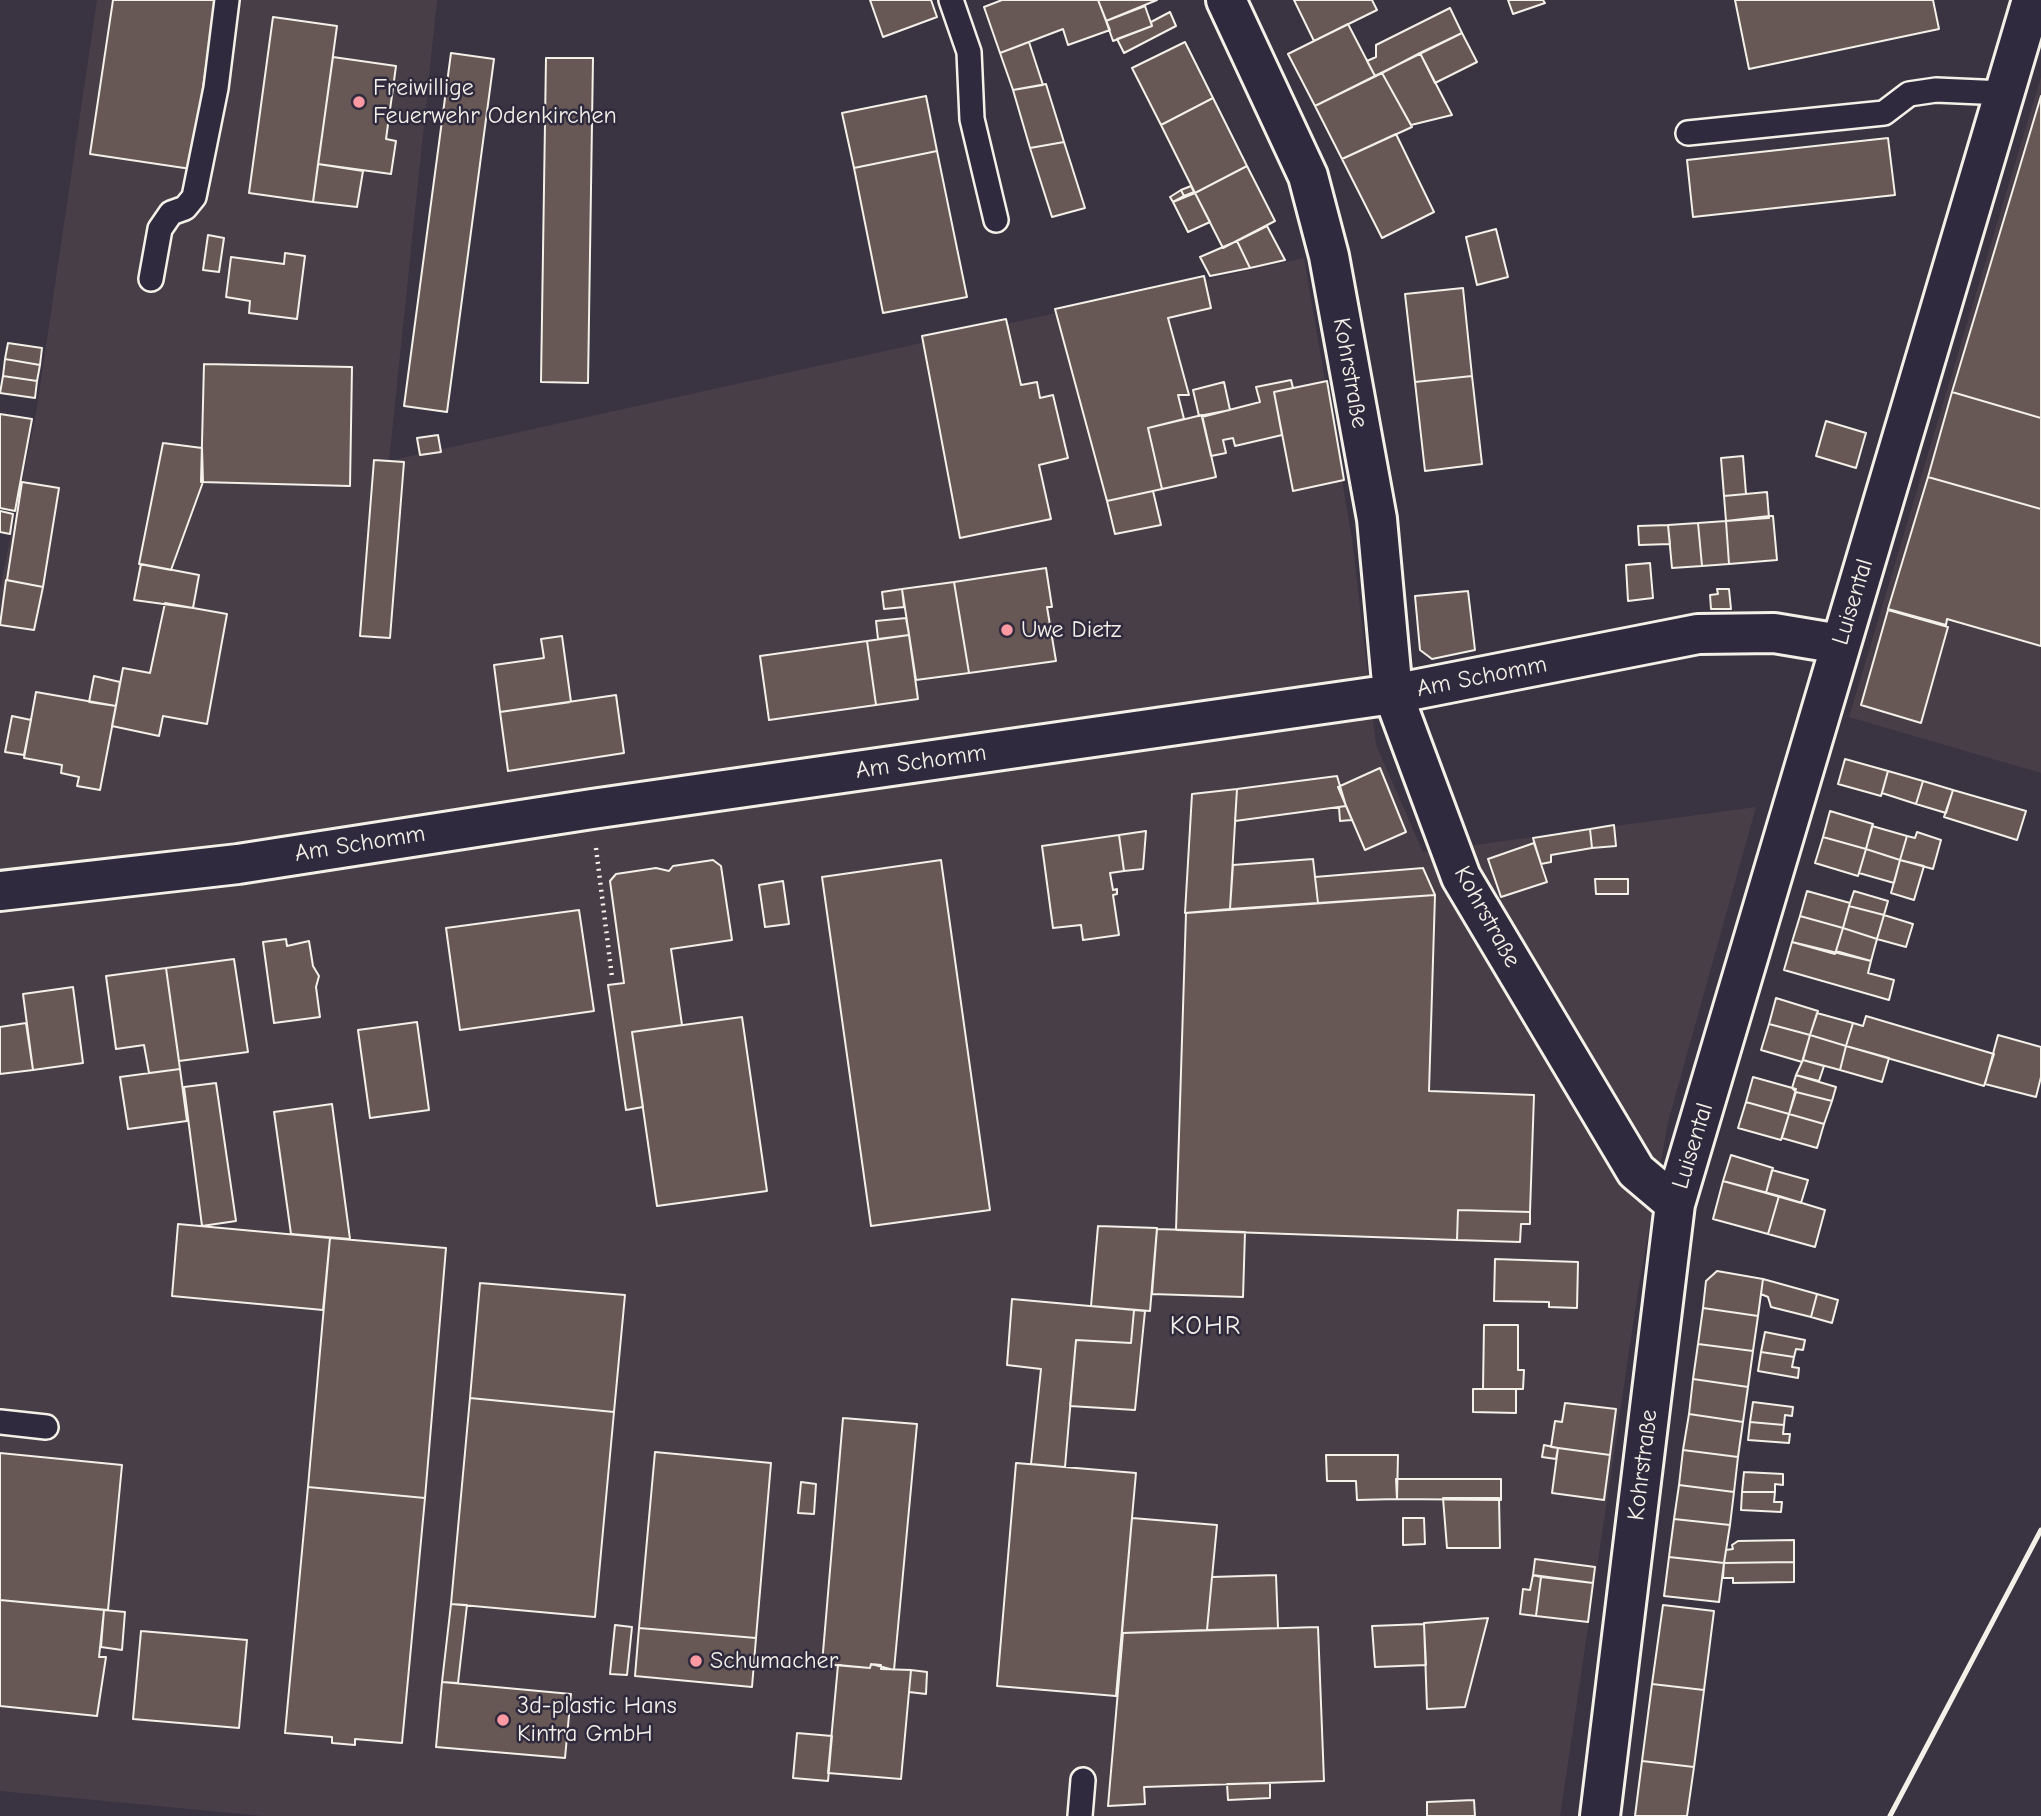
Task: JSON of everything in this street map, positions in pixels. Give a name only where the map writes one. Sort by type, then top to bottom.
[{"type":"street","name":"Kohrstraße","points":[[1226,0],[1308,176],[1329,256],[1377,519],[1393,694],[1461,877],[1636,1171],[1675,1204],[1600,1816]]},
{"type":"street","name":"Luisental","points":[[1675,1204],[2032,0]]},
{"type":"street","name":"Am Schomm","points":[[0,891],[238,864],[592,809],[1393,694],[1698,634],[1774,633],[1840,644]]},
{"type":"lane","points":[[151,279],[160,229],[171,213],[185,208],[194,197],[216,88],[227,0]]},
{"type":"lane","points":[[951,0],[969,52],[972,119],[996,220]]},
{"type":"lane","points":[[1688,133],[1884,113],[1909,94],[1936,89],[2004,93]]},
{"type":"lane","points":[[0,1422],[46,1427]]},
{"type":"lane","points":[[1080,1816],[1083,1780]]},
{"type":"path","points":[[592,809],[612,977]]},
{"type":"shaded area","points":[[97,0],[437,0],[389,461],[1304,258],[1352,539],[1376,745],[1423,852],[1756,807],[1668,1122],[1638,1291],[1560,1816],[263,1816],[0,1791],[0,588],[36,414]]},
{"type":"shaded area","points":[[2041,77],[2041,773],[1849,717]]},
{"type":"building","points":[[113,0],[216,0],[191,169],[90,154]]},
{"type":"building","points":[[870,0],[931,0],[937,17],[883,37]]},
{"type":"building","points":[[1002,0],[1098,0],[1110,30],[1068,45],[1063,29],[1000,53],[984,7]]},
{"type":"building","points":[[1098,0],[1157,0],[1106,21]]},
{"type":"building","points":[[1294,0],[1372,0],[1377,10],[1314,41]]},
{"type":"building","points":[[1508,0],[1543,0],[1545,3],[1513,14]]},
{"type":"building","points":[[1735,0],[1933,0],[1939,29],[1749,69]]},
{"type":"building","points":[[1145,6],[1152,26],[1113,41],[1106,21]]},
{"type":"building","points":[[1450,8],[1462,33],[1375,76],[1367,61],[1376,57],[1376,45]]},
{"type":"building","points":[[1170,12],[1176,26],[1124,53],[1117,39],[1152,26],[1151,22]]},
{"type":"building","points":[[273,17],[337,26],[313,202],[249,193]]},
{"type":"building","points":[[1348,24],[1375,76],[1315,106],[1288,54]]},
{"type":"building","points":[[1462,33],[1477,62],[1435,83],[1420,53]]},
{"type":"building","points":[[1029,42],[1043,85],[1013,90],[1000,53]]},
{"type":"building","points":[[1185,42],[1213,98],[1161,125],[1132,68]]},
{"type":"building","points":[[451,53],[494,59],[447,412],[404,406]]},
{"type":"building","points":[[1420,53],[1452,115],[1411,125],[1382,73]]},
{"type":"building","name":"Freiwillige Feuerwehr Odenkirchen","points":[[333,57],[396,66],[386,139],[396,141],[391,174],[318,164]]},
{"type":"building","points":[[546,58],[593,58],[588,383],[541,382]]},
{"type":"building","points":[[1382,73],[1412,127],[1342,159],[1315,106]]},
{"type":"building","points":[[1046,84],[1064,142],[1030,148],[1013,90]]},
{"type":"building","points":[[926,96],[937,151],[854,168],[842,113]]},
{"type":"building","points":[[2041,96],[2041,418],[1952,392]]},
{"type":"building","points":[[1213,98],[1247,166],[1195,193],[1161,125]]},
{"type":"building","points":[[1396,134],[1434,212],[1382,238],[1342,159]]},
{"type":"building","points":[[1888,138],[1895,195],[1693,217],[1687,160]]},
{"type":"building","points":[[1064,142],[1085,208],[1052,217],[1030,148]]},
{"type":"building","points":[[937,151],[967,297],[883,313],[854,168]]},
{"type":"building","points":[[318,164],[363,171],[357,207],[313,202]]},
{"type":"building","points":[[1247,166],[1275,221],[1223,248],[1195,193]]},
{"type":"building","points":[[1191,186],[1194,192],[1184,196],[1181,190]]},
{"type":"building","points":[[1181,190],[1184,196],[1173,202],[1170,197]]},
{"type":"building","points":[[1195,193],[1210,222],[1188,232],[1173,202]]},
{"type":"building","points":[[1267,226],[1285,260],[1250,268],[1237,241]]},
{"type":"building","points":[[1496,229],[1508,277],[1477,285],[1466,237]]},
{"type":"building","points":[[208,235],[224,238],[219,272],[203,270]]},
{"type":"building","points":[[1237,241],[1250,268],[1210,276],[1200,257]]},
{"type":"building","points":[[285,253],[305,256],[297,319],[249,313],[250,301],[226,297],[231,257],[284,264]]},
{"type":"building","points":[[1204,276],[1211,308],[1168,318],[1189,395],[1178,395],[1184,419],[1148,428],[1162,489],[1107,501],[1055,309]]},
{"type":"building","points":[[1463,288],[1472,376],[1415,382],[1405,294]]},
{"type":"building","points":[[1006,319],[1021,385],[1037,382],[1040,398],[1053,395],[1068,458],[1039,465],[1051,519],[960,538],[922,336]]},
{"type":"building","points":[[8,343],[42,348],[40,365],[5,359]]},
{"type":"building","points":[[5,359],[40,365],[37,381],[3,376]]},
{"type":"building","points":[[204,364],[352,367],[350,486],[201,482]]},
{"type":"building","points":[[3,376],[37,381],[35,398],[0,393]]},
{"type":"building","points":[[1472,376],[1482,464],[1425,471],[1415,382]]},
{"type":"building","points":[[1291,380],[1293,388],[1274,392],[1282,435],[1235,446],[1233,438],[1223,440],[1226,453],[1211,456],[1202,417],[1260,402],[1256,387]]},
{"type":"building","points":[[1327,381],[1344,480],[1293,491],[1274,392]]},
{"type":"building","points":[[1224,382],[1230,410],[1199,416],[1193,390]]},
{"type":"building","points":[[1952,392],[2041,418],[2041,509],[1928,477]]},
{"type":"building","points":[[0,414],[32,419],[15,511],[0,508]]},
{"type":"building","points":[[1202,415],[1216,477],[1162,489],[1148,428]]},
{"type":"building","points":[[1826,421],[1866,433],[1856,468],[1816,456]]},
{"type":"building","points":[[438,435],[441,452],[420,455],[417,438]]},
{"type":"building","points":[[163,443],[202,448],[203,482],[171,570],[139,564]]},
{"type":"building","points":[[1743,456],[1746,494],[1724,496],[1721,458]]},
{"type":"building","points":[[374,460],[404,462],[390,638],[360,636]]},
{"type":"building","points":[[1928,477],[2041,509],[2041,646],[1947,619],[1946,625],[1888,609]]},
{"type":"building","points":[[22,482],[59,488],[43,587],[7,580]]},
{"type":"building","points":[[1153,491],[1161,525],[1115,534],[1107,501]]},
{"type":"building","points":[[1767,492],[1769,518],[1726,521],[1724,496]]},
{"type":"building","points":[[0,511],[13,514],[10,534],[0,532]]},
{"type":"building","points":[[1773,516],[1777,560],[1729,564],[1726,521]]},
{"type":"building","points":[[1726,521],[1729,564],[1702,566],[1698,523]]},
{"type":"building","points":[[1698,523],[1702,566],[1672,568],[1668,525]]},
{"type":"building","points":[[1668,525],[1670,544],[1639,545],[1638,526]]},
{"type":"building","points":[[1650,563],[1653,598],[1628,601],[1626,565]]},
{"type":"building","points":[[141,564],[199,575],[193,608],[134,600]]},
{"type":"building","points":[[1046,568],[1052,607],[1047,607],[1056,661],[969,673],[954,582]]},
{"type":"building","points":[[6,580],[43,587],[34,630],[0,625]]},
{"type":"building","points":[[954,582],[969,673],[916,680],[902,589]]},
{"type":"building","points":[[902,589],[904,607],[884,609],[882,592]]},
{"type":"building","points":[[1717,589],[1729,589],[1731,609],[1711,609],[1710,595],[1718,594]]},
{"type":"building","points":[[1468,591],[1475,650],[1432,659],[1420,650],[1415,596]]},
{"type":"building","points":[[165,603],[227,614],[207,724],[163,716],[159,736],[112,726],[123,668],[150,673]]},
{"type":"building","points":[[1888,610],[1948,627],[1921,723],[1861,705]]},
{"type":"building","points":[[906,618],[909,635],[878,639],[876,621]]},
{"type":"building","points":[[909,635],[918,699],[876,705],[867,641]]},
{"type":"building","points":[[562,636],[571,702],[500,712],[494,665],[544,658],[541,639]]},
{"type":"building","points":[[867,641],[876,705],[769,720],[760,656]]},
{"type":"building","points":[[94,676],[120,682],[116,706],[89,702]]},
{"type":"building","points":[[36,692],[116,706],[100,790],[77,786],[79,777],[61,773],[62,765],[24,758]]},
{"type":"building","points":[[616,695],[624,753],[508,771],[500,712]]},
{"type":"building","points":[[12,716],[31,720],[24,755],[5,752]]},
{"type":"building","points":[[1845,759],[1888,771],[1881,796],[1838,784]]},
{"type":"building","points":[[1380,768],[1406,832],[1365,850],[1338,787]]},
{"type":"building","points":[[1888,771],[1923,781],[1916,804],[1882,793]]},
{"type":"building","points":[[1337,776],[1346,806],[1235,821],[1237,789]]},
{"type":"building","points":[[1923,781],[1953,790],[1946,813],[1916,804]]},
{"type":"building","points":[[1237,789],[1230,909],[1185,913],[1192,794]]},
{"type":"building","points":[[1953,790],[2026,811],[2017,840],[1944,817]]},
{"type":"building","points":[[1346,806],[1352,820],[1340,821],[1339,807]]},
{"type":"building","points":[[1830,811],[1873,824],[1866,849],[1823,837]]},
{"type":"building","points":[[1614,825],[1616,846],[1592,848],[1590,829]]},
{"type":"building","points":[[1872,826],[1907,836],[1900,860],[1866,849]]},
{"type":"building","points":[[1590,829],[1592,848],[1551,855],[1551,862],[1541,864],[1533,838]]},
{"type":"building","points":[[1146,831],[1143,869],[1124,871],[1119,835]]},
{"type":"building","points":[[1917,832],[1941,840],[1933,869],[1900,860],[1907,836],[1915,838]]},
{"type":"building","points":[[1119,835],[1124,871],[1110,873],[1113,890],[1117,889],[1117,894],[1113,895],[1119,935],[1083,940],[1081,925],[1053,928],[1042,846]]},
{"type":"building","points":[[1823,837],[1866,849],[1858,876],[1815,863]]},
{"type":"building","points":[[1534,843],[1547,882],[1501,897],[1488,859]]},
{"type":"building","points":[[1866,849],[1900,860],[1894,883],[1859,873]]},
{"type":"building","points":[[1313,859],[1318,903],[1230,909],[1233,865]]},
{"type":"building","points":[[713,860],[721,866],[732,940],[671,949],[682,1025],[632,1032],[643,1107],[626,1110],[608,985],[624,983],[610,881],[616,874],[656,868],[669,871],[673,866]]},
{"type":"building","points":[[941,860],[990,1210],[871,1226],[822,877]]},
{"type":"building","points":[[1900,860],[1924,866],[1914,900],[1891,893]]},
{"type":"building","points":[[1423,868],[1435,895],[1318,903],[1315,877]]},
{"type":"building","points":[[1595,879],[1628,879],[1628,894],[1596,894]]},
{"type":"building","points":[[783,881],[789,924],[765,927],[759,885]]},
{"type":"building","points":[[1807,891],[1850,903],[1843,928],[1800,916]]},
{"type":"building","points":[[1854,891],[1888,901],[1884,915],[1849,906]]},
{"type":"building","points":[[1435,895],[1429,1091],[1534,1095],[1530,1212],[1458,1210],[1457,1240],[1176,1230],[1186,913]]},
{"type":"building","points":[[1849,906],[1884,915],[1877,939],[1843,928]]},
{"type":"building","points":[[579,910],[594,1011],[460,1030],[446,928]]},
{"type":"building","points":[[1884,915],[1913,924],[1906,947],[1877,939]]},
{"type":"building","points":[[1800,916],[1843,928],[1835,954],[1792,942]]},
{"type":"building","points":[[1843,928],[1877,939],[1871,961],[1836,951]]},
{"type":"building","points":[[286,939],[287,946],[309,941],[313,966],[319,976],[316,987],[320,1017],[274,1023],[263,942]]},
{"type":"building","points":[[1792,942],[1871,961],[1868,973],[1894,980],[1889,1000],[1784,970]]},
{"type":"building","points":[[234,959],[248,1052],[179,1061],[166,968]]},
{"type":"building","points":[[166,968],[180,1069],[149,1073],[144,1045],[116,1049],[106,976]]},
{"type":"building","points":[[73,987],[83,1063],[33,1070],[23,994]]},
{"type":"building","points":[[1776,998],[1818,1011],[1810,1035],[1769,1024]]},
{"type":"building","points":[[1817,1013],[1853,1023],[1846,1046],[1810,1035]]},
{"type":"building","points":[[1866,1016],[1994,1054],[1984,1086],[1846,1046],[1853,1023],[1863,1026]]},
{"type":"building","points":[[742,1017],[767,1191],[657,1206],[632,1032]]},
{"type":"building","points":[[417,1022],[429,1110],[370,1118],[358,1030]]},
{"type":"building","points":[[26,1023],[33,1070],[0,1074],[0,1027]]},
{"type":"building","points":[[1769,1024],[1810,1035],[1802,1062],[1761,1050]]},
{"type":"building","points":[[1810,1035],[1846,1046],[1840,1070],[1803,1060]]},
{"type":"building","points":[[1998,1035],[2041,1047],[2041,1077],[2036,1097],[1985,1084]]},
{"type":"building","points":[[1846,1046],[1889,1058],[1882,1082],[1840,1070]]},
{"type":"building","points":[[1803,1060],[1824,1066],[1819,1081],[1796,1075]]},
{"type":"building","points":[[180,1069],[187,1121],[128,1129],[120,1077]]},
{"type":"building","points":[[1796,1075],[1836,1087],[1832,1101],[1796,1092],[1792,1088]]},
{"type":"building","points":[[1753,1077],[1796,1089],[1789,1114],[1746,1102]]},
{"type":"building","points":[[216,1083],[236,1221],[202,1226],[184,1087]]},
{"type":"building","points":[[1796,1092],[1832,1101],[1824,1124],[1789,1114]]},
{"type":"building","points":[[1746,1102],[1789,1114],[1781,1140],[1738,1128]]},
{"type":"building","points":[[332,1104],[350,1239],[291,1234],[274,1112]]},
{"type":"building","points":[[1789,1114],[1824,1124],[1817,1148],[1782,1138]]},
{"type":"building","points":[[1731,1155],[1773,1168],[1766,1193],[1723,1181]]},
{"type":"building","points":[[1772,1170],[1808,1180],[1801,1203],[1766,1193]]},
{"type":"building","points":[[1723,1181],[1779,1196],[1768,1234],[1713,1219]]},
{"type":"building","points":[[1779,1196],[1825,1210],[1815,1247],[1768,1234]]},
{"type":"building","points":[[1458,1210],[1530,1212],[1530,1224],[1521,1224],[1520,1242],[1457,1240]]},
{"type":"building","points":[[178,1224],[330,1238],[323,1310],[172,1296]]},
{"type":"building","points":[[1098,1226],[1157,1228],[1150,1311],[1091,1306]]},
{"type":"building","points":[[1157,1229],[1245,1232],[1243,1297],[1152,1294]]},
{"type":"building","points":[[330,1238],[446,1248],[425,1498],[308,1487]]},
{"type":"building","points":[[1495,1259],[1578,1262],[1577,1308],[1549,1307],[1549,1302],[1494,1301]]},
{"type":"building","points":[[1717,1271],[1763,1279],[1758,1316],[1703,1308],[1706,1281]]},
{"type":"building","points":[[1763,1279],[1817,1294],[1811,1317],[1771,1307],[1768,1297],[1761,1294]]},
{"type":"building","points":[[480,1283],[625,1295],[614,1412],[470,1398]]},
{"type":"building","points":[[1817,1294],[1838,1300],[1832,1323],[1811,1317]]},
{"type":"building","points":[[1012,1299],[1134,1310],[1131,1343],[1076,1340],[1065,1467],[1031,1464],[1041,1369],[1007,1365]]},
{"type":"building","points":[[1703,1308],[1758,1316],[1753,1351],[1698,1344]]},
{"type":"building","points":[[1134,1310],[1145,1311],[1135,1410],[1070,1406],[1076,1340],[1131,1343]]},
{"type":"building","points":[[1484,1325],[1518,1325],[1518,1370],[1524,1370],[1523,1389],[1483,1389]]},
{"type":"building","points":[[1765,1332],[1805,1340],[1803,1350],[1796,1349],[1794,1357],[1761,1352]]},
{"type":"building","points":[[1698,1344],[1753,1351],[1748,1387],[1693,1379]]},
{"type":"building","points":[[1761,1352],[1794,1357],[1792,1367],[1799,1368],[1798,1378],[1758,1371]]},
{"type":"building","points":[[1693,1379],[1748,1387],[1743,1422],[1689,1414]]},
{"type":"building","points":[[1473,1389],[1516,1389],[1516,1413],[1473,1412]]},
{"type":"building","points":[[470,1398],[614,1412],[595,1617],[451,1604]]},
{"type":"building","points":[[1753,1402],[1793,1407],[1792,1416],[1785,1415],[1784,1425],[1750,1422]]},
{"type":"building","points":[[1565,1403],[1616,1409],[1610,1455],[1551,1447],[1555,1421],[1562,1422]]},
{"type":"building","points":[[1689,1414],[1743,1422],[1738,1457],[1683,1450]]},
{"type":"building","points":[[843,1418],[917,1424],[894,1670],[871,1664],[870,1668],[822,1664]]},
{"type":"building","points":[[1750,1422],[1784,1425],[1783,1434],[1790,1434],[1789,1443],[1748,1440]]},
{"type":"building","points":[[1544,1445],[1558,1448],[1556,1459],[1542,1457]]},
{"type":"building","points":[[1558,1448],[1610,1455],[1604,1500],[1552,1493]]},
{"type":"building","points":[[1683,1450],[1738,1457],[1734,1492],[1679,1485]]},
{"type":"building","points":[[655,1452],[771,1463],[756,1638],[639,1628]]},
{"type":"building","points":[[0,1453],[122,1465],[108,1610],[0,1600]]},
{"type":"building","points":[[1326,1455],[1398,1455],[1397,1499],[1357,1500],[1356,1481],[1327,1481]]},
{"type":"building","points":[[1016,1463],[1136,1473],[1116,1696],[997,1686]]},
{"type":"building","points":[[1744,1472],[1783,1474],[1783,1485],[1775,1484],[1775,1492],[1742,1492]]},
{"type":"building","points":[[1396,1479],[1501,1479],[1501,1500],[1397,1499]]},
{"type":"building","points":[[801,1482],[816,1484],[814,1514],[798,1513]]},
{"type":"building","points":[[1679,1485],[1734,1492],[1730,1525],[1674,1519]]},
{"type":"building","points":[[308,1487],[425,1498],[402,1743],[355,1739],[355,1745],[332,1743],[332,1737],[285,1733]]},
{"type":"building","points":[[1742,1492],[1775,1492],[1774,1502],[1782,1502],[1781,1512],[1741,1510]]},
{"type":"building","points":[[1443,1498],[1499,1498],[1500,1548],[1447,1548]]},
{"type":"building","points":[[1132,1518],[1217,1525],[1207,1630],[1122,1633]]},
{"type":"building","points":[[1403,1518],[1424,1518],[1425,1544],[1403,1545]]},
{"type":"building","points":[[1674,1519],[1730,1525],[1724,1563],[1669,1557]]},
{"type":"building","points":[[1794,1540],[1794,1562],[1724,1563],[1726,1550],[1733,1549],[1732,1545],[1738,1541]]},
{"type":"building","points":[[1669,1557],[1724,1563],[1719,1602],[1664,1596]]},
{"type":"building","points":[[1535,1559],[1595,1567],[1593,1583],[1533,1575]]},
{"type":"building","points":[[1794,1562],[1794,1582],[1733,1583],[1733,1578],[1723,1578],[1724,1563]]},
{"type":"building","points":[[1276,1575],[1278,1628],[1207,1630],[1212,1577]]},
{"type":"building","points":[[1533,1575],[1541,1577],[1536,1616],[1520,1614],[1523,1589],[1530,1590]]},
{"type":"building","points":[[1541,1577],[1593,1583],[1588,1622],[1536,1616]]},
{"type":"building","points":[[0,1600],[104,1610],[99,1657],[106,1657],[97,1716],[0,1706]]},
{"type":"building","points":[[451,1604],[467,1605],[458,1683],[442,1682]]},
{"type":"building","points":[[1663,1605],[1714,1611],[1704,1690],[1652,1684]]},
{"type":"building","points":[[104,1610],[125,1612],[122,1650],[101,1647]]},
{"type":"building","points":[[1488,1618],[1465,1707],[1427,1709],[1424,1623]]},
{"type":"building","points":[[1424,1624],[1426,1665],[1375,1667],[1372,1626]]},
{"type":"building","points":[[615,1625],[632,1627],[627,1675],[610,1674]]},
{"type":"building","points":[[1318,1627],[1324,1781],[1144,1787],[1145,1804],[1108,1806],[1123,1633]]},
{"type":"building","points":[[639,1628],[756,1638],[752,1687],[635,1676]]},
{"type":"building","points":[[141,1631],[247,1640],[239,1728],[133,1719]]},
{"type":"building","points":[[871,1664],[881,1665],[881,1669],[911,1670],[901,1779],[828,1773],[838,1665],[870,1668]]},
{"type":"building","points":[[911,1670],[927,1672],[926,1694],[909,1692]]},
{"type":"building","name":"3d-plastic Hans Kintra GmbH","points":[[442,1682],[571,1694],[565,1758],[436,1747]]},
{"type":"building","points":[[1652,1684],[1704,1690],[1694,1767],[1642,1761]]},
{"type":"building","points":[[797,1733],[832,1736],[828,1781],[793,1778]]},
{"type":"building","points":[[1642,1761],[1694,1767],[1687,1816],[1635,1816]]},
{"type":"building","points":[[1270,1783],[1270,1798],[1228,1800],[1227,1784]]},
{"type":"building","points":[[1474,1800],[1475,1816],[1427,1816],[1427,1802]]},
{"type":"railway","points":[[1890,1816],[2041,1530]]},
{"type":"place","name":"Freiwillige Feuerwehr Odenkirchen","points":[[359,102]]},
{"type":"place","name":"Uwe Dietz","points":[[1007,630]]},
{"type":"place","name":"Schumacher","points":[[696,1661]]},
{"type":"place","name":"3d-plastic Hans Kintra GmbH","points":[[503,1720]]},
{"type":"district","name":"KOHR","points":[[1206,1327]]}]
